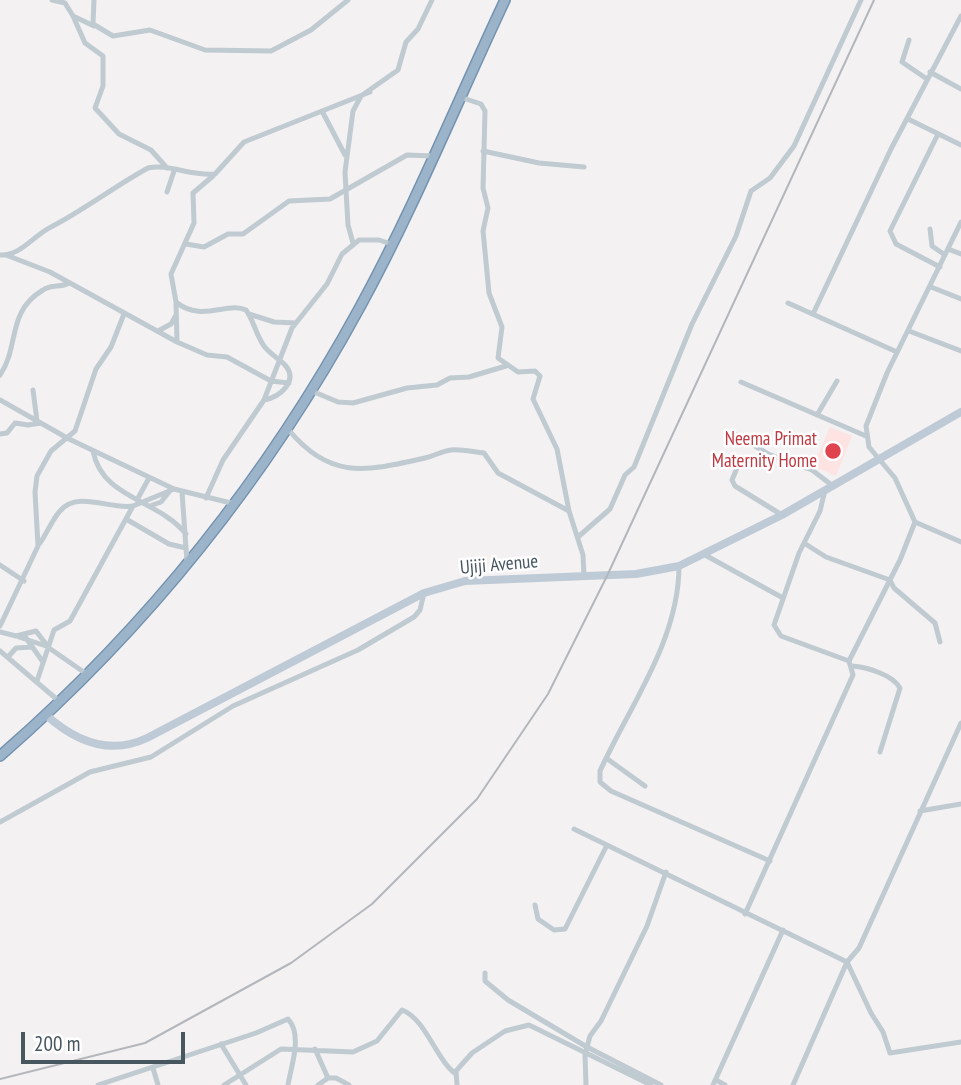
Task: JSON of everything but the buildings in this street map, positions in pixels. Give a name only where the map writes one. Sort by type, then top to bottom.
[{"type":"highway","points":[[0,756],[88,675],[188,565],[288,429],[360,308],[505,0]]},
{"type":"main road","name":"Ujiji Avenue","points":[[46,715],[62,730],[82,740],[115,746],[137,743],[424,593],[475,580],[636,574],[679,566],[782,515],[961,412]]},
{"type":"street","points":[[52,0],[69,2],[85,43],[103,56],[103,86],[95,108],[119,134],[150,150],[167,168]]},
{"type":"street","points":[[94,0],[92,15],[95,27]]},
{"type":"street","points":[[74,16],[113,36],[150,30],[205,50],[238,48],[261,52],[279,49],[300,37],[348,0]]},
{"type":"street","points":[[354,243],[345,188],[345,156],[353,111],[361,96],[398,70],[406,43],[418,29],[432,0]]},
{"type":"street","points":[[578,537],[610,509],[625,475],[635,464],[692,324],[736,236],[751,191],[770,178],[797,140],[861,0]]},
{"type":"street","points":[[813,314],[928,75],[961,16]]},
{"type":"street","points":[[952,30],[961,35]]},
{"type":"street","points":[[909,40],[902,62],[961,89]]},
{"type":"street","points":[[177,342],[172,271],[194,223],[193,193],[215,174],[244,142],[370,92]]},
{"type":"street","points":[[460,97],[481,104],[485,111],[483,188],[488,208],[483,231],[488,284],[502,327],[498,358],[506,366],[520,372],[535,371],[540,376],[533,399],[555,443],[569,511],[578,537],[584,576]]},
{"type":"street","points":[[322,111],[345,156]]},
{"type":"street","points":[[908,119],[961,145]]},
{"type":"street","points":[[938,134],[890,231],[896,244],[940,267]]},
{"type":"street","points":[[483,151],[539,163],[584,167]]},
{"type":"street","points":[[186,244],[204,247],[219,242],[228,234],[243,234],[289,201],[324,201],[388,168],[407,155],[433,156]]},
{"type":"street","points":[[3,255],[27,246],[49,228],[65,222],[153,167],[215,174]]},
{"type":"street","points":[[167,192],[174,171]]},
{"type":"street","points":[[745,914],[843,703],[853,675],[850,663],[915,522],[908,501],[895,478],[877,459],[866,436],[873,405],[961,222]]},
{"type":"street","points":[[930,229],[932,246],[961,254]]},
{"type":"street","points":[[206,498],[223,460],[264,400],[296,323],[327,284],[342,254],[354,243],[368,239],[391,244]]},
{"type":"street","points":[[3,255],[14,256],[69,283],[177,342],[207,355],[227,357],[271,381],[289,383]]},
{"type":"street","points":[[0,375],[10,353],[15,324],[26,305],[48,287],[69,283]]},
{"type":"street","points":[[931,287],[961,299]]},
{"type":"street","points":[[176,302],[184,307],[209,313],[242,308],[249,314],[274,323],[296,323]]},
{"type":"street","points":[[788,303],[897,352]]},
{"type":"street","points":[[158,331],[170,324],[184,307]]},
{"type":"street","points":[[38,546],[35,492],[37,476],[51,452],[69,439],[78,425],[96,369],[111,346],[124,314]]},
{"type":"street","points":[[249,314],[264,346],[288,369],[289,383],[278,396],[264,400]]},
{"type":"street","points":[[909,331],[961,351]]},
{"type":"street","points":[[312,391],[338,402],[353,403],[506,366]]},
{"type":"street","points":[[817,415],[837,381]]},
{"type":"street","points":[[741,382],[866,436]]},
{"type":"street","points":[[33,390],[39,422]]},
{"type":"street","points":[[0,400],[69,439],[172,490],[235,504]]},
{"type":"street","points":[[0,434],[6,433],[15,423],[28,425],[39,422]]},
{"type":"street","points":[[288,429],[300,443],[321,459],[352,470],[373,470],[450,450],[484,453],[489,456],[494,470],[569,511]]},
{"type":"street","points":[[737,435],[768,454],[812,470],[829,488],[816,523],[804,543],[774,618],[774,625],[781,636],[897,682],[900,688],[880,752]]},
{"type":"street","points":[[93,450],[100,475],[137,503]]},
{"type":"street","points":[[737,468],[732,480],[735,486],[782,515]]},
{"type":"street","points":[[37,681],[54,630],[70,621],[80,606],[104,555],[137,503],[149,478]]},
{"type":"street","points":[[137,503],[172,490]]},
{"type":"street","points":[[150,506],[161,502],[172,490]]},
{"type":"street","points":[[182,492],[188,565]]},
{"type":"street","points":[[39,527],[80,500],[99,505],[137,503],[150,506],[173,519],[186,534]]},
{"type":"street","points":[[61,510],[38,546],[0,629],[47,647],[88,675]]},
{"type":"street","points":[[126,519],[169,544],[186,548]]},
{"type":"street","points":[[915,522],[961,542]]},
{"type":"street","points":[[804,543],[826,557],[890,580],[894,587],[935,623],[940,642]]},
{"type":"street","points":[[705,555],[783,597]]},
{"type":"street","points":[[0,565],[24,581]]},
{"type":"street","points":[[679,566],[678,598],[669,628],[606,758],[599,778],[604,787],[770,861]]},
{"type":"street","points":[[0,822],[90,772],[142,762],[259,692],[358,650],[414,617],[423,603],[424,593]]},
{"type":"street","points":[[16,636],[34,630],[47,647]]},
{"type":"street","points":[[26,638],[43,662]]},
{"type":"street","points":[[8,657],[16,649],[32,647]]},
{"type":"street","points":[[0,651],[60,702]]},
{"type":"street","points":[[793,1085],[847,962],[862,943],[961,723]]},
{"type":"street","points":[[606,758],[645,786]]},
{"type":"street","points":[[920,811],[961,804]]},
{"type":"street","points":[[574,830],[666,872],[745,914],[847,962],[870,1013],[882,1030],[890,1053],[961,1042]]},
{"type":"street","points":[[535,905],[538,919],[554,930],[565,929],[607,845]]},
{"type":"street","points":[[586,1085],[587,1047],[647,926],[666,872]]},
{"type":"street","points":[[725,1085],[712,1083],[783,930]]},
{"type":"street","points":[[485,973],[485,981],[508,1000],[587,1047],[661,1085]]},
{"type":"street","points":[[224,1085],[281,1049],[315,1049],[344,1053],[359,1050],[377,1041],[398,1013],[405,1010],[456,1074],[457,1085]]},
{"type":"street","points":[[97,1085],[153,1068],[288,1019],[294,1031],[295,1049],[288,1085]]},
{"type":"street","points":[[456,1074],[472,1053],[505,1031],[527,1025],[567,1042],[585,1055],[651,1085]]},
{"type":"street","points":[[220,1044],[246,1085]]},
{"type":"street","points":[[315,1049],[328,1078]]},
{"type":"street","points":[[153,1068],[158,1085]]},
{"type":"street","points":[[318,1085],[328,1078],[336,1078],[349,1085]]},
{"type":"shaded area","name":"Neema Primat Maternity Home","points":[[830,427],[852,436],[836,476],[813,466]]},
{"type":"railway","points":[[0,1079],[145,1043],[291,963],[372,904],[477,799],[548,694],[607,576],[874,0]]},
{"type":"place","name":"Neema Primat Maternity Home","points":[[833,451]]}]
